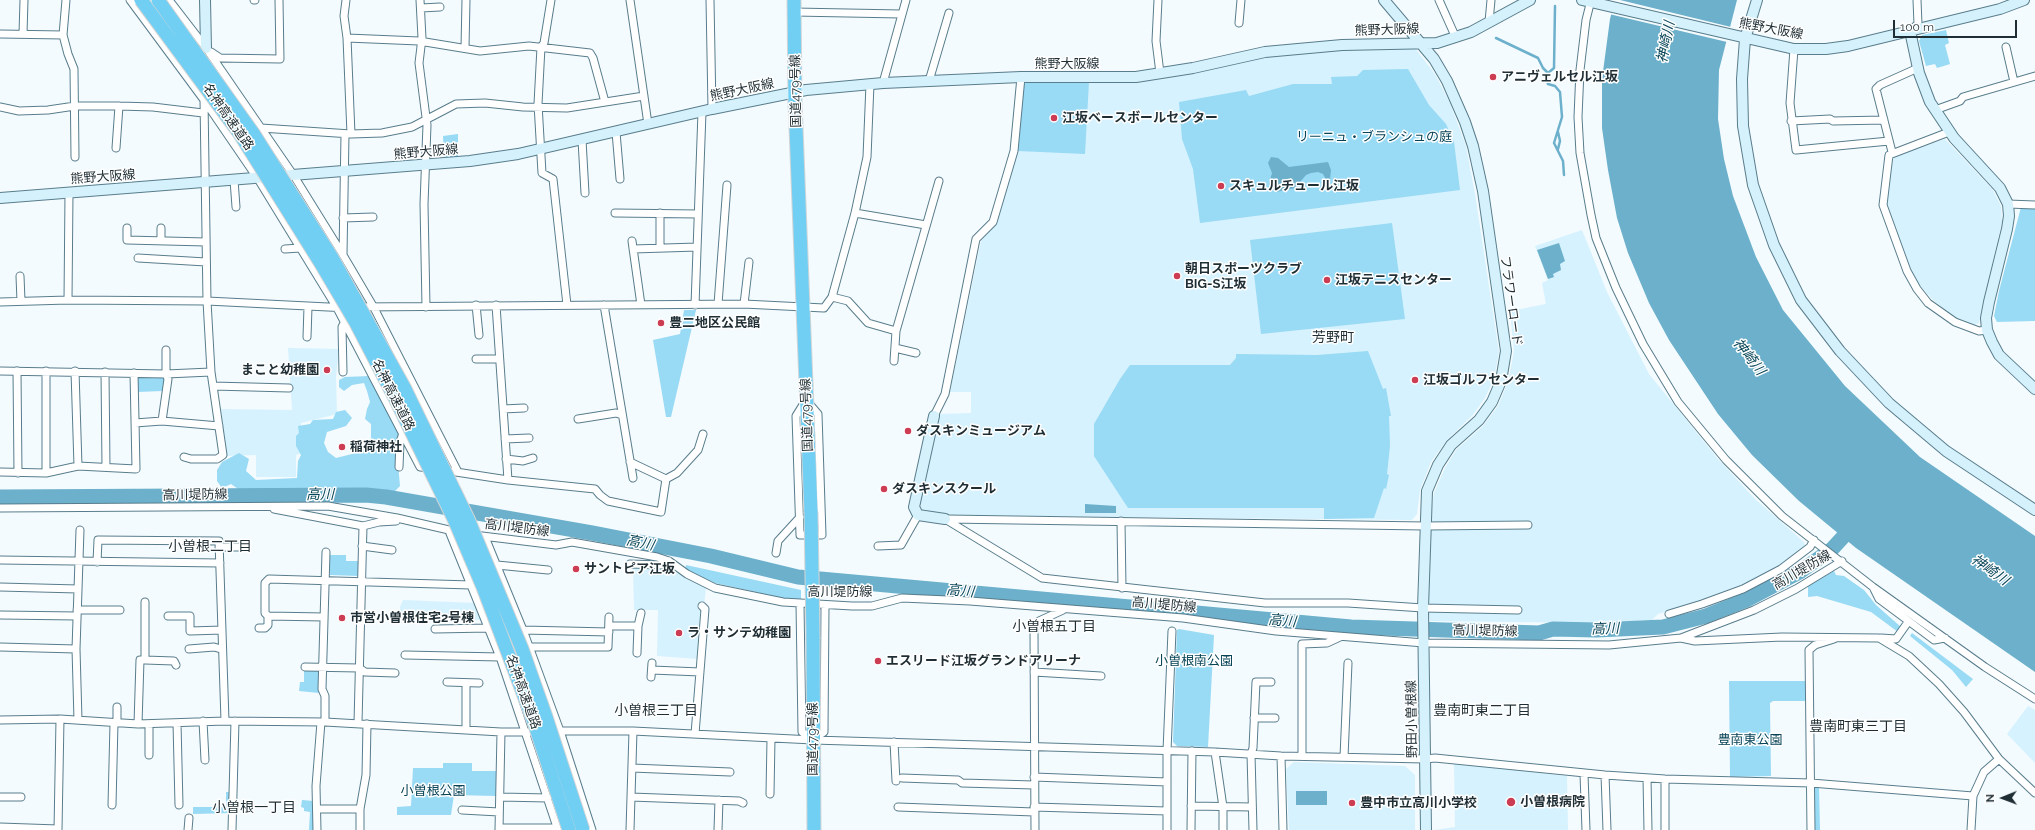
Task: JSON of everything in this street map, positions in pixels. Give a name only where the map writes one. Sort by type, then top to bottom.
[{"type":"highway","name":"名神高速道路","points":[[142,0],[240,134],[320,262],[356,323],[395,398],[454,519],[486,594],[532,715],[562,829]]},
{"type":"highway","name":"名神高速道路","points":[[158,0],[253,133],[331,256],[405,389],[468,519],[519,643],[546,717],[583,830]]},
{"type":"highway","name":"国道479号線","points":[[794,6],[795,92],[806,400],[806,514],[813,638],[814,830]]},
{"type":"street","points":[[23,34],[24,0]]},
{"type":"street","points":[[66,0],[63,35],[74,69],[75,157]]},
{"type":"street","points":[[130,0],[204,100],[258,178],[337,308],[420,467],[508,480],[595,489],[608,501],[661,512],[666,479]]},
{"type":"street","points":[[169,0],[206,48],[294,176],[343,255],[373,306],[458,472]]},
{"type":"street","points":[[184,457],[191,459],[218,459],[223,455],[211,372],[207,301],[203,113],[206,48],[205,0]]},
{"type":"street","points":[[206,48],[220,58],[280,59],[279,0]]},
{"type":"street","points":[[343,255],[344,172],[348,134],[347,38],[344,16],[346,0]]},
{"type":"street","points":[[420,0],[420,74],[426,121],[424,204],[426,307]]},
{"type":"street","points":[[465,48],[466,0]]},
{"type":"street","points":[[551,0],[544,43],[541,47],[538,107],[540,149],[542,173],[553,179],[567,305]]},
{"type":"street","points":[[630,0],[648,124]]},
{"type":"street","points":[[710,0],[712,109]]},
{"type":"street","points":[[883,83],[906,0]]},
{"type":"street","points":[[1158,0],[1156,41],[1160,73]]},
{"type":"street","points":[[1239,24],[1242,0]]},
{"type":"street","name":"フラワーロード","points":[[1384,0],[1434,59],[1447,81],[1473,146],[1483,191],[1506,351],[1502,381],[1492,402],[1479,420],[1451,445],[1438,465],[1427,491],[1423,608]]},
{"type":"street","points":[[1439,0],[1456,38]]},
{"type":"street","points":[[1489,22],[1490,0]]},
{"type":"street","name":"熊野大阪線","points":[[0,198],[470,161],[540,149],[712,109],[795,92],[883,83],[1021,77],[1136,77],[1265,52],[1342,45],[1419,42],[1437,43],[1471,32],[1530,0]]},
{"type":"street","points":[[1756,0],[1742,38],[1743,126],[1753,185],[1774,245],[1801,300],[1840,351],[1889,403],[1946,451],[2035,510]]},
{"type":"street","points":[[1917,0],[1918,24],[1910,32],[1918,68],[1935,110],[1949,132],[2000,188],[2008,204],[2009,216],[2007,229],[1989,302],[1986,318],[1987,330],[1999,355],[2035,389]]},
{"type":"street","name":"熊野大阪線","points":[[1590,1],[1742,38],[1794,49],[1826,49],[1848,46],[2000,10],[2024,0]]},
{"type":"street","name":"高川堤防線","points":[[1590,1],[1586,20],[1580,70],[1578,117],[1580,153],[1585,188],[1596,238],[1616,288],[1643,344],[1678,402],[1726,460],[1782,516],[1841,560],[1873,587],[1985,667],[2035,698]]},
{"type":"street","points":[[794,6],[901,14]]},
{"type":"street","points":[[421,8],[440,7]]},
{"type":"street","points":[[929,81],[949,13]]},
{"type":"street","points":[[0,34],[63,35]]},
{"type":"street","points":[[347,38],[421,42],[480,51],[505,47],[541,47],[592,54],[605,102]]},
{"type":"street","points":[[2006,47],[2014,82]]},
{"type":"street","points":[[1794,49],[1790,103],[1796,150],[1889,141]]},
{"type":"street","points":[[1892,152],[1876,89],[1880,85],[1918,68]]},
{"type":"street","points":[[1935,110],[1960,101],[1963,97],[2035,76]]},
{"type":"street","points":[[918,515],[914,507],[934,416],[945,394],[976,239],[992,222],[1014,151],[1021,77]]},
{"type":"street","points":[[0,302],[68,300],[207,301],[337,308],[373,306],[426,307],[476,305],[744,304],[824,308],[832,297],[855,213],[866,157],[870,84]]},
{"type":"street","points":[[261,128],[348,134],[400,131],[426,121],[456,104],[485,103],[567,108],[644,96]]},
{"type":"street","points":[[0,108],[19,111],[48,110],[75,106],[119,106],[153,107],[203,113]]},
{"type":"street","points":[[116,148],[119,106]]},
{"type":"street","points":[[695,305],[702,112]]},
{"type":"street","points":[[1791,120],[1884,120]]},
{"type":"street","points":[[616,132],[620,179]]},
{"type":"street","points":[[1949,132],[1892,152],[1889,155],[1883,205],[1911,280],[1928,303],[1955,322],[1979,331],[1987,330]]},
{"type":"street","points":[[582,140],[585,193]]},
{"type":"street","points":[[234,180],[236,207]]},
{"type":"street","points":[[894,361],[896,331],[939,181]]},
{"type":"street","points":[[718,304],[727,185]]},
{"type":"street","points":[[68,300],[69,193]]},
{"type":"street","points":[[2008,204],[2035,205]]},
{"type":"street","points":[[615,213],[698,214]]},
{"type":"street","points":[[660,213],[660,248]]},
{"type":"street","points":[[855,213],[926,225]]},
{"type":"street","points":[[343,218],[373,217]]},
{"type":"street","points":[[127,228],[128,240],[206,242]]},
{"type":"street","points":[[161,228],[161,241]]},
{"type":"street","points":[[632,241],[641,305]]},
{"type":"street","points":[[633,249],[697,247]]},
{"type":"street","points":[[285,249],[300,248]]},
{"type":"street","points":[[138,258],[206,262]]},
{"type":"street","points":[[744,304],[749,262]]},
{"type":"street","points":[[20,276],[21,301]]},
{"type":"street","points":[[832,297],[848,301],[868,323],[896,331]]},
{"type":"street","points":[[476,305],[479,335]]},
{"type":"street","points":[[496,305],[508,480]]},
{"type":"street","points":[[604,305],[633,478]]},
{"type":"street","points":[[307,337],[308,307]]},
{"type":"street","points":[[343,372],[344,323]]},
{"type":"street","points":[[895,348],[916,353]]},
{"type":"street","points":[[162,421],[168,379],[166,374],[166,350]]},
{"type":"street","points":[[476,359],[500,359]]},
{"type":"street","points":[[0,371],[75,371],[166,374],[211,372]]},
{"type":"street","points":[[17,371],[18,473]]},
{"type":"street","points":[[46,371],[46,473]]},
{"type":"street","points":[[75,371],[78,466]]},
{"type":"street","points":[[105,372],[106,467]]},
{"type":"street","points":[[0,472],[46,473],[78,466],[136,469],[134,373]]},
{"type":"street","points":[[213,386],[289,388]]},
{"type":"street","points":[[806,400],[818,414],[822,534],[800,535],[806,514]]},
{"type":"street","points":[[503,409],[524,408]]},
{"type":"street","points":[[578,419],[616,413],[622,415]]},
{"type":"street","points":[[135,423],[162,421],[219,426]]},
{"type":"street","points":[[400,467],[400,442],[403,433]]},
{"type":"street","points":[[666,479],[677,473],[698,450],[703,434]]},
{"type":"street","points":[[505,439],[528,438]]},
{"type":"street","points":[[506,459],[523,461],[533,458]]},
{"type":"street","points":[[630,462],[666,479]]},
{"type":"street","points":[[256,506],[363,526],[379,522],[407,521]]},
{"type":"street","name":"高川堤防線","points":[[0,508],[328,506],[485,537],[556,545],[572,542],[657,557],[669,561],[687,574],[715,588],[783,602],[825,606],[872,606],[902,598],[970,601],[1183,618],[1340,637],[1424,643],[1609,645],[1681,638],[1754,610],[1796,589],[1841,560]]},
{"type":"street","points":[[776,553],[778,541],[806,514]]},
{"type":"street","points":[[918,515],[945,519],[1425,526],[1528,525]]},
{"type":"street","points":[[878,546],[901,545],[918,515]]},
{"type":"street","points":[[945,519],[1042,578],[1122,588],[1189,593],[1265,603],[1348,603],[1423,608],[1518,610]]},
{"type":"street","points":[[1121,521],[1122,588]]},
{"type":"street","points":[[358,724],[363,526]]},
{"type":"street","points":[[78,720],[76,648],[80,530]]},
{"type":"street","points":[[449,531],[500,657],[548,798],[562,829],[499,829],[501,732]]},
{"type":"street","points":[[485,537],[530,647],[560,731],[592,830]]},
{"type":"street","points":[[97,562],[98,540],[219,541],[225,721]]},
{"type":"street","points":[[1669,614],[1702,604],[1743,588],[1781,569],[1816,541]]},
{"type":"street","points":[[362,546],[392,550]]},
{"type":"street","points":[[219,547],[243,547]]},
{"type":"street","points":[[317,830],[316,786],[323,722],[326,552]]},
{"type":"street","points":[[0,560],[220,563]]},
{"type":"street","points":[[630,564],[661,565],[669,561]]},
{"type":"street","points":[[497,565],[548,570]]},
{"type":"street","points":[[259,628],[265,628],[268,625],[268,616],[265,613],[265,583],[269,579],[471,585]]},
{"type":"street","points":[[0,587],[78,589]]},
{"type":"street","points":[[1873,587],[1879,599],[1906,625],[1934,640],[1945,638]]},
{"type":"street","points":[[145,602],[145,660]]},
{"type":"street","points":[[800,604],[802,732],[813,740]]},
{"type":"street","points":[[695,734],[705,609],[702,606]]},
{"type":"street","points":[[813,740],[824,732],[825,606]]},
{"type":"street","name":"野田小曽根線","points":[[1423,608],[1426,830]]},
{"type":"street","points":[[1035,830],[1034,630],[1039,621],[1047,616],[1066,609]]},
{"type":"street","points":[[0,615],[77,613],[120,610]]},
{"type":"street","points":[[637,653],[638,626],[641,613]]},
{"type":"street","points":[[168,616],[190,616],[190,630],[222,630]]},
{"type":"street","points":[[268,616],[324,617]]},
{"type":"street","points":[[530,647],[608,647],[609,617]]},
{"type":"street","points":[[1681,638],[1695,641],[1839,637],[1879,638],[1897,636],[1906,625]]},
{"type":"street","points":[[523,630],[609,629],[638,626]]},
{"type":"street","points":[[435,629],[489,628]]},
{"type":"street","points":[[1167,830],[1167,751],[1172,631]]},
{"type":"street","points":[[1897,636],[1909,656]]},
{"type":"street","points":[[1302,756],[1302,644],[1327,643],[1337,640],[1340,637]]},
{"type":"street","points":[[1811,830],[1809,650],[1815,645],[1839,637]]},
{"type":"street","points":[[1879,638],[1909,656],[1949,695],[1999,759],[2035,793]]},
{"type":"street","points":[[0,647],[76,648]]},
{"type":"street","points":[[189,649],[214,647],[222,649]]},
{"type":"street","points":[[405,655],[500,657]]},
{"type":"street","points":[[138,724],[140,660],[174,661],[176,665]]},
{"type":"street","points":[[1344,757],[1348,663]]},
{"type":"street","points":[[305,667],[359,668],[365,672],[395,673]]},
{"type":"street","points":[[652,670],[700,672]]},
{"type":"street","points":[[1034,672],[1101,676]]},
{"type":"street","points":[[447,682],[479,683]]},
{"type":"street","points":[[1253,830],[1251,754],[1253,748],[1256,682],[1270,682]]},
{"type":"street","points":[[466,683],[466,729]]},
{"type":"street","points":[[112,805],[117,707]]},
{"type":"street","points":[[1254,718],[1275,718]]},
{"type":"street","points":[[0,720],[60,719],[138,724],[202,721],[323,722],[526,733],[560,731],[633,731],[771,739],[1192,751],[1281,756],[1435,758],[1605,776],[1665,779],[1811,782],[1974,796]]},
{"type":"street","points":[[0,827],[58,829],[60,719]]},
{"type":"street","points":[[202,721],[205,760]]},
{"type":"street","points":[[232,830],[235,721]]},
{"type":"street","points":[[176,723],[178,805]]},
{"type":"street","points":[[149,724],[149,755]]},
{"type":"street","points":[[360,830],[360,809],[366,776],[367,724]]},
{"type":"street","points":[[630,830],[633,731]]},
{"type":"street","points":[[770,794],[771,739]]},
{"type":"street","points":[[894,742],[899,779],[958,780],[962,783],[1034,785]]},
{"type":"street","points":[[1191,830],[1192,751]]},
{"type":"street","points":[[1215,752],[1223,807],[1223,830]]},
{"type":"street","points":[[1281,756],[1283,830]]},
{"type":"street","points":[[1971,830],[1974,796],[1984,772],[1999,759]]},
{"type":"street","points":[[632,768],[730,772]]},
{"type":"street","points":[[1584,774],[1586,830]]},
{"type":"street","points":[[1605,776],[1607,830]]},
{"type":"street","points":[[1034,777],[1167,782]]},
{"type":"street","points":[[1647,778],[1648,830]]},
{"type":"street","points":[[1665,779],[1665,830]]},
{"type":"street","points":[[0,797],[21,797]]},
{"type":"street","points":[[500,797],[548,798]]},
{"type":"street","points":[[631,797],[739,801],[743,804]]},
{"type":"street","points":[[718,830],[719,800]]},
{"type":"street","points":[[1191,806],[1252,807]]},
{"type":"street","points":[[898,807],[1167,811]]},
{"type":"street","points":[[317,809],[360,809]]},
{"type":"street","points":[[462,810],[499,812]]},
{"type":"street","points":[[188,830],[190,818]]},
{"type":"shaded area","points":[[1414,47],[1435,74],[1450,103],[1466,146],[1475,194],[1499,352],[1494,379],[1485,398],[1473,415],[1446,441],[1431,462],[1420,490],[1417,514],[1412,520],[932,515],[924,513],[919,503],[939,414],[971,413],[971,392],[950,392],[981,241],[997,223],[1017,152],[1024,84],[1028,81],[1135,82],[1264,56],[1341,50]]},
{"type":"shaded area","points":[[1945,139],[1993,190],[2001,206],[2002,222],[1979,323],[1972,326],[1958,321],[1931,298],[1915,280],[1885,202],[1892,157]]},
{"type":"shaded area","points":[[1582,230],[1607,292],[1649,374],[1718,459],[1755,499],[1804,542],[1805,547],[1779,567],[1742,586],[1702,601],[1658,614],[1652,620],[1597,623],[1430,621],[1427,602],[1429,530],[1434,493],[1445,468],[1456,450],[1483,426],[1498,406],[1508,382],[1514,351],[1510,311],[1546,304],[1542,283],[1548,280],[1535,246]]},
{"type":"shaded area","points":[[288,348],[339,349],[336,377],[337,414],[301,423],[302,453],[296,455],[296,477],[256,477],[256,455],[226,456],[221,409],[292,410]]},
{"type":"shaded area","name":"ラ・サンテ幼稚園","points":[[662,567],[676,571],[706,588],[698,659],[657,656],[658,610],[634,610],[633,568]]},
{"type":"shaded area","points":[[403,600],[475,603],[481,620],[399,619],[400,607]]},
{"type":"shaded area","points":[[2028,706],[2035,710],[2035,763],[2007,734]]},
{"type":"shaded area","name":"豊中市立高川小学校","points":[[1294,762],[1405,766],[1415,775],[1415,830],[1289,830],[1286,769]]},
{"type":"shaded area","name":"小曽根病院","points":[[1454,763],[1567,776],[1568,830],[1434,830],[1455,827]]},
{"type":"green space","points":[[1946,30],[1949,43],[1945,45],[1950,64],[1937,68],[1935,64],[1926,66],[1919,41],[1922,35]]},
{"type":"green space","name":"リーニュ・ブランシュの庭","points":[[1408,69],[1429,105],[1446,124],[1454,142],[1460,190],[1200,223],[1193,169],[1182,139],[1179,102],[1246,90],[1249,96],[1293,84],[1332,84],[1331,77],[1357,76],[1363,70]]},
{"type":"green space","name":"江坂ベースボールセンター","points":[[1028,82],[1089,82],[1085,154],[1018,151],[1024,84]]},
{"type":"green space","points":[[458,134],[458,159],[444,160],[443,136]]},
{"type":"green space","points":[[2021,207],[2035,208],[2035,321],[1997,322],[1994,316],[1999,291]]},
{"type":"green space","name":"江坂テニスセンター","points":[[1392,223],[1405,319],[1261,334],[1250,240]]},
{"type":"green space","points":[[684,310],[696,310],[671,417],[666,417],[653,340],[680,334]]},
{"type":"green space","points":[[1368,351],[1383,389],[1386,388],[1391,416],[1389,416],[1390,446],[1387,474],[1389,475],[1386,489],[1384,488],[1374,518],[1324,519],[1324,508],[1128,508],[1094,456],[1094,424],[1120,379],[1130,365],[1230,365],[1236,358],[1236,354],[1317,355]]},
{"type":"green space","points":[[165,376],[163,391],[137,392],[137,377]]},
{"type":"green space","points":[[369,376],[399,431],[396,442],[400,486],[393,493],[348,489],[241,491],[231,484],[222,488],[217,481],[217,470],[222,462],[239,453],[249,459],[246,471],[256,480],[297,478],[298,461],[301,455],[296,446],[296,436],[299,433],[298,426],[310,424],[313,420],[333,419],[336,412],[345,410],[352,418],[346,426],[327,432],[324,443],[328,452],[336,458],[360,452],[371,440],[371,424],[365,419],[370,402],[367,391],[364,383],[352,385],[344,391],[339,387],[339,380],[345,377]]},
{"type":"green space","points":[[330,555],[346,555],[346,561],[358,561],[358,576],[330,575]]},
{"type":"green space","points":[[686,565],[801,590],[801,599],[783,598],[715,583],[685,569]]},
{"type":"green space","points":[[1834,571],[1836,575],[1844,576],[1864,590],[1876,605],[1901,627],[1898,632],[1871,612],[1817,596],[1808,597],[1808,586]]},
{"type":"green space","name":"小曽根南公園","points":[[1179,629],[1214,635],[1208,747],[1177,746],[1173,742],[1177,630]]},
{"type":"green space","points":[[1912,633],[1973,679],[1966,687],[1952,670],[1910,636]]},
{"type":"green space","points":[[304,670],[317,670],[320,672],[319,693],[299,691],[300,682],[304,682]]},
{"type":"green space","name":"豊南東公園","points":[[1729,681],[1806,681],[1807,701],[1773,701],[1770,703],[1771,776],[1730,777]]},
{"type":"green space","name":"小曽根公園","points":[[443,763],[472,763],[472,771],[497,771],[496,796],[454,795],[451,815],[397,815],[397,807],[411,806],[413,768],[443,768]]},
{"type":"green space","points":[[1814,787],[1819,787],[1820,830],[1814,830],[1812,790]]},
{"type":"green space","points":[[226,792],[230,792],[230,813],[193,814],[193,807],[226,807]]},
{"type":"green space","points":[[302,800],[314,801],[315,830],[309,830],[310,812],[304,811],[304,808],[301,807]]},
{"type":"water","name":"神崎川","points":[[1615,0],[1737,0],[1719,70],[1718,119],[1724,159],[1733,196],[1756,257],[1783,310],[1845,386],[1920,457],[2035,536],[2035,672],[1856,548],[1799,501],[1752,455],[1718,414],[1669,340],[1649,303],[1628,253],[1617,218],[1608,170],[1602,128],[1602,79],[1610,19]]},
{"type":"water","points":[[1271,157],[1278,158],[1289,167],[1328,162],[1331,170],[1330,179],[1327,181],[1323,174],[1318,172],[1311,173],[1306,175],[1295,188],[1276,192],[1269,184],[1272,173],[1268,163]]},
{"type":"water","points":[[1559,243],[1565,261],[1560,264],[1561,270],[1553,274],[1554,277],[1548,279],[1537,250]]},
{"type":"water","points":[[1085,504],[1116,506],[1116,513],[1085,513]]},
{"type":"water","points":[[1296,791],[1327,791],[1327,805],[1296,805]]},
{"type":"pier","points":[[1613,0],[1620,0],[1731,27],[1727,42],[1609,14]]},
{"type":"waterway","points":[[1555,6],[1554,68],[1548,73],[1546,79],[1548,84],[1555,86],[1560,92],[1562,117],[1554,143],[1563,161],[1564,175]]},
{"type":"waterway","points":[[1496,38],[1538,58],[1543,68],[1548,73]]},
{"type":"waterway","points":[[1558,132],[1560,141],[1558,149]]},
{"type":"waterway","name":"高川","points":[[0,497],[366,495],[386,497],[592,533],[711,556],[798,577],[1351,627],[1539,633],[1553,629],[1596,630],[1663,627],[1706,616],[1746,600],[1801,571],[1832,549],[1856,523]]},
{"type":"place","name":"アニヴェルセル江坂","points":[[1493,77]]},
{"type":"place","name":"江坂ベースボールセンター","points":[[1054,118]]},
{"type":"place","name":"スキュルチュール江坂","points":[[1221,186]]},
{"type":"place","name":"朝日スポーツクラブ BIG-S江坂","points":[[1177,276]]},
{"type":"place","name":"江坂テニスセンター","points":[[1327,280]]},
{"type":"place","name":"豊二地区公民館","points":[[661,323]]},
{"type":"place","name":"まこと幼稚園","points":[[327,370]]},
{"type":"place","name":"江坂ゴルフセンター","points":[[1415,380]]},
{"type":"place","name":"ダスキンミュージアム","points":[[908,431]]},
{"type":"place","name":"稲荷神社","points":[[342,447]]},
{"type":"place","name":"ダスキンスクール","points":[[884,489]]},
{"type":"place","name":"サントピア江坂","points":[[576,569]]},
{"type":"place","name":"市営小曽根住宅2号棟","points":[[342,618]]},
{"type":"place","name":"ラ・サンテ幼稚園","points":[[679,633]]},
{"type":"place","name":"エスリード江坂グランドアリーナ","points":[[878,661]]},
{"type":"place","name":"小曽根病院","points":[[1511,802]]},
{"type":"place","name":"豊中市立高川小学校","points":[[1352,803]]},
{"type":"district","name":"芳野町","points":[[1333,338]]},
{"type":"district","name":"小曽根二丁目","points":[[210,547]]},
{"type":"district","name":"小曽根五丁目","points":[[1054,627]]},
{"type":"district","name":"小曽根三丁目","points":[[656,711]]},
{"type":"district","name":"豊南町東二丁目","points":[[1482,711]]},
{"type":"district","name":"豊南町東三丁目","points":[[1858,727]]},
{"type":"district","name":"小曽根一丁目","points":[[254,808]]}]
